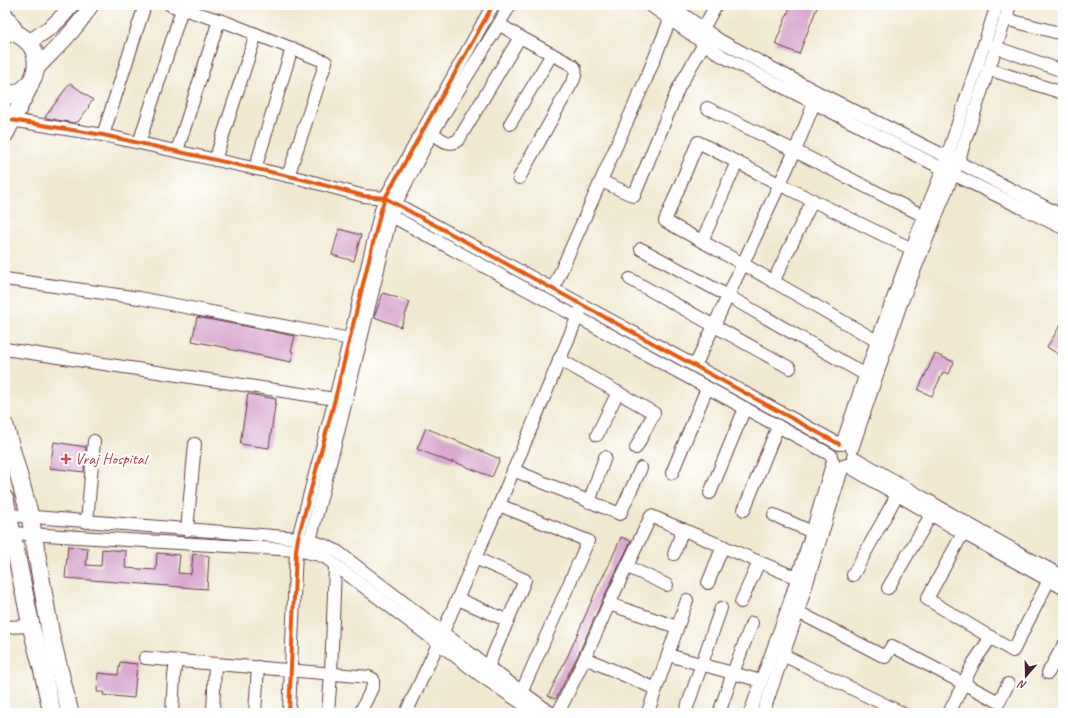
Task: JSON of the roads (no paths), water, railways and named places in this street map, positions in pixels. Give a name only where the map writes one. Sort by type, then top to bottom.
[{"type":"highway","points":[[5,16],[17,36],[34,50],[36,59],[35,73],[8,127]]},
{"type":"highway","points":[[5,95],[19,92],[27,86],[35,73]]},
{"type":"highway","points":[[5,426],[30,516],[51,636],[70,713]]},
{"type":"highway","points":[[7,518],[11,555],[41,664],[52,713]]},
{"type":"main road","points":[[17,36],[54,25],[71,5]]},
{"type":"main road","points":[[35,73],[80,22],[91,5]]},
{"type":"street","points":[[103,135],[146,5]]},
{"type":"street","points":[[170,5],[219,20],[326,62],[288,176]]},
{"type":"street","points":[[302,545],[342,417],[360,318],[386,213],[385,198],[493,5]]},
{"type":"street","points":[[386,213],[396,203],[432,133],[510,5]]},
{"type":"street","points":[[650,5],[704,44],[728,58],[817,98],[950,165],[1063,228]]},
{"type":"street","points":[[670,5],[732,48],[817,98]]},
{"type":"street","points":[[703,29],[716,5]]},
{"type":"street","points":[[763,713],[798,612],[842,455],[877,341],[924,216],[950,165],[997,5]]},
{"type":"street","points":[[750,713],[789,604],[812,532],[900,306],[950,165],[988,69],[1010,5]]},
{"type":"street","points":[[139,143],[182,9]]},
{"type":"street","points":[[1005,19],[1063,34]]},
{"type":"street","points":[[177,152],[219,20]]},
{"type":"street","points":[[553,289],[646,79],[670,20]]},
{"type":"street","points":[[499,24],[572,65],[576,70],[574,79],[519,178]]},
{"type":"street","points":[[215,160],[256,34]]},
{"type":"street","points":[[432,133],[446,142],[452,143],[459,139],[520,37]]},
{"type":"street","points":[[601,181],[634,196],[680,88],[704,44]]},
{"type":"street","points":[[995,47],[1063,71]]},
{"type":"street","points":[[255,169],[292,48]]},
{"type":"street","points":[[510,124],[552,54]]},
{"type":"street","points":[[988,69],[1063,93]]},
{"type":"street","points":[[695,366],[780,184],[817,98]]},
{"type":"street","points":[[707,108],[924,216]]},
{"type":"street","points":[[8,127],[103,135],[288,176],[364,196],[385,198],[695,366],[842,455],[897,495],[1063,588]]},
{"type":"street","points":[[877,341],[665,221],[698,142],[780,184],[912,248]]},
{"type":"street","points":[[702,241],[737,162]]},
{"type":"street","points":[[950,165],[1063,216]]},
{"type":"street","points":[[364,196],[386,213],[707,388],[778,426],[842,455],[900,484],[968,524],[1063,576]]},
{"type":"street","points":[[773,282],[813,200]]},
{"type":"street","points":[[641,249],[728,296],[866,375]]},
{"type":"street","points":[[5,279],[139,298],[350,338]]},
{"type":"street","points":[[630,279],[790,368]]},
{"type":"street","points":[[443,632],[499,505],[582,305]]},
{"type":"street","points":[[289,713],[291,670],[302,545],[350,338],[360,318]]},
{"type":"street","points":[[5,349],[335,399]]},
{"type":"street","points":[[559,359],[654,413],[636,448]]},
{"type":"street","points":[[672,473],[707,388]]},
{"type":"street","points":[[597,435],[618,392]]},
{"type":"street","points":[[710,493],[745,408]]},
{"type":"street","points":[[744,510],[778,426]]},
{"type":"street","points":[[87,522],[94,441]]},
{"type":"street","points":[[187,530],[195,444]]},
{"type":"street","points":[[589,502],[605,457]]},
{"type":"street","points":[[513,470],[620,514],[641,468]]},
{"type":"street","points":[[853,575],[897,495]]},
{"type":"street","points":[[499,505],[588,541],[522,691]]},
{"type":"street","points":[[888,588],[931,514]]},
{"type":"street","points":[[774,515],[812,532]]},
{"type":"street","points":[[7,518],[30,516],[187,530],[302,545],[326,558],[438,644],[536,713]]},
{"type":"street","points":[[558,713],[586,658],[609,604],[628,567],[651,516],[797,578]]},
{"type":"street","points":[[7,518],[34,534],[330,547],[551,713]]},
{"type":"street","points":[[674,554],[683,529]]},
{"type":"street","points":[[963,533],[927,599],[1013,651],[1049,580]]},
{"type":"street","points":[[708,583],[723,546]]},
{"type":"street","points":[[475,558],[525,580],[488,667]]},
{"type":"street","points":[[741,602],[759,562]]},
{"type":"street","points":[[328,713],[332,674],[335,566]]},
{"type":"street","points":[[628,567],[668,585]]},
{"type":"street","points":[[458,598],[508,621]]},
{"type":"street","points":[[649,713],[648,712],[687,600]]},
{"type":"street","points":[[609,604],[678,627]]},
{"type":"street","points":[[686,713],[721,608]]},
{"type":"street","points":[[798,612],[885,657],[892,646],[999,702],[1008,684]]},
{"type":"street","points":[[719,713],[752,623]]},
{"type":"street","points":[[5,627],[31,626]]},
{"type":"street","points":[[949,713],[974,662],[991,638]]},
{"type":"street","points":[[406,713],[438,644]]},
{"type":"street","points":[[1048,673],[1063,646]]},
{"type":"street","points":[[668,655],[761,681]]},
{"type":"street","points":[[783,655],[902,713]]},
{"type":"street","points":[[145,658],[369,677],[373,679],[374,686],[360,713]]},
{"type":"street","points":[[586,658],[656,689]]},
{"type":"street","points":[[172,713],[176,661]]},
{"type":"street","points":[[212,713],[215,664]]},
{"type":"street","points":[[255,713],[258,668]]},
{"type":"place","name":"Vraj Hospital","points":[[66,459]]}]
